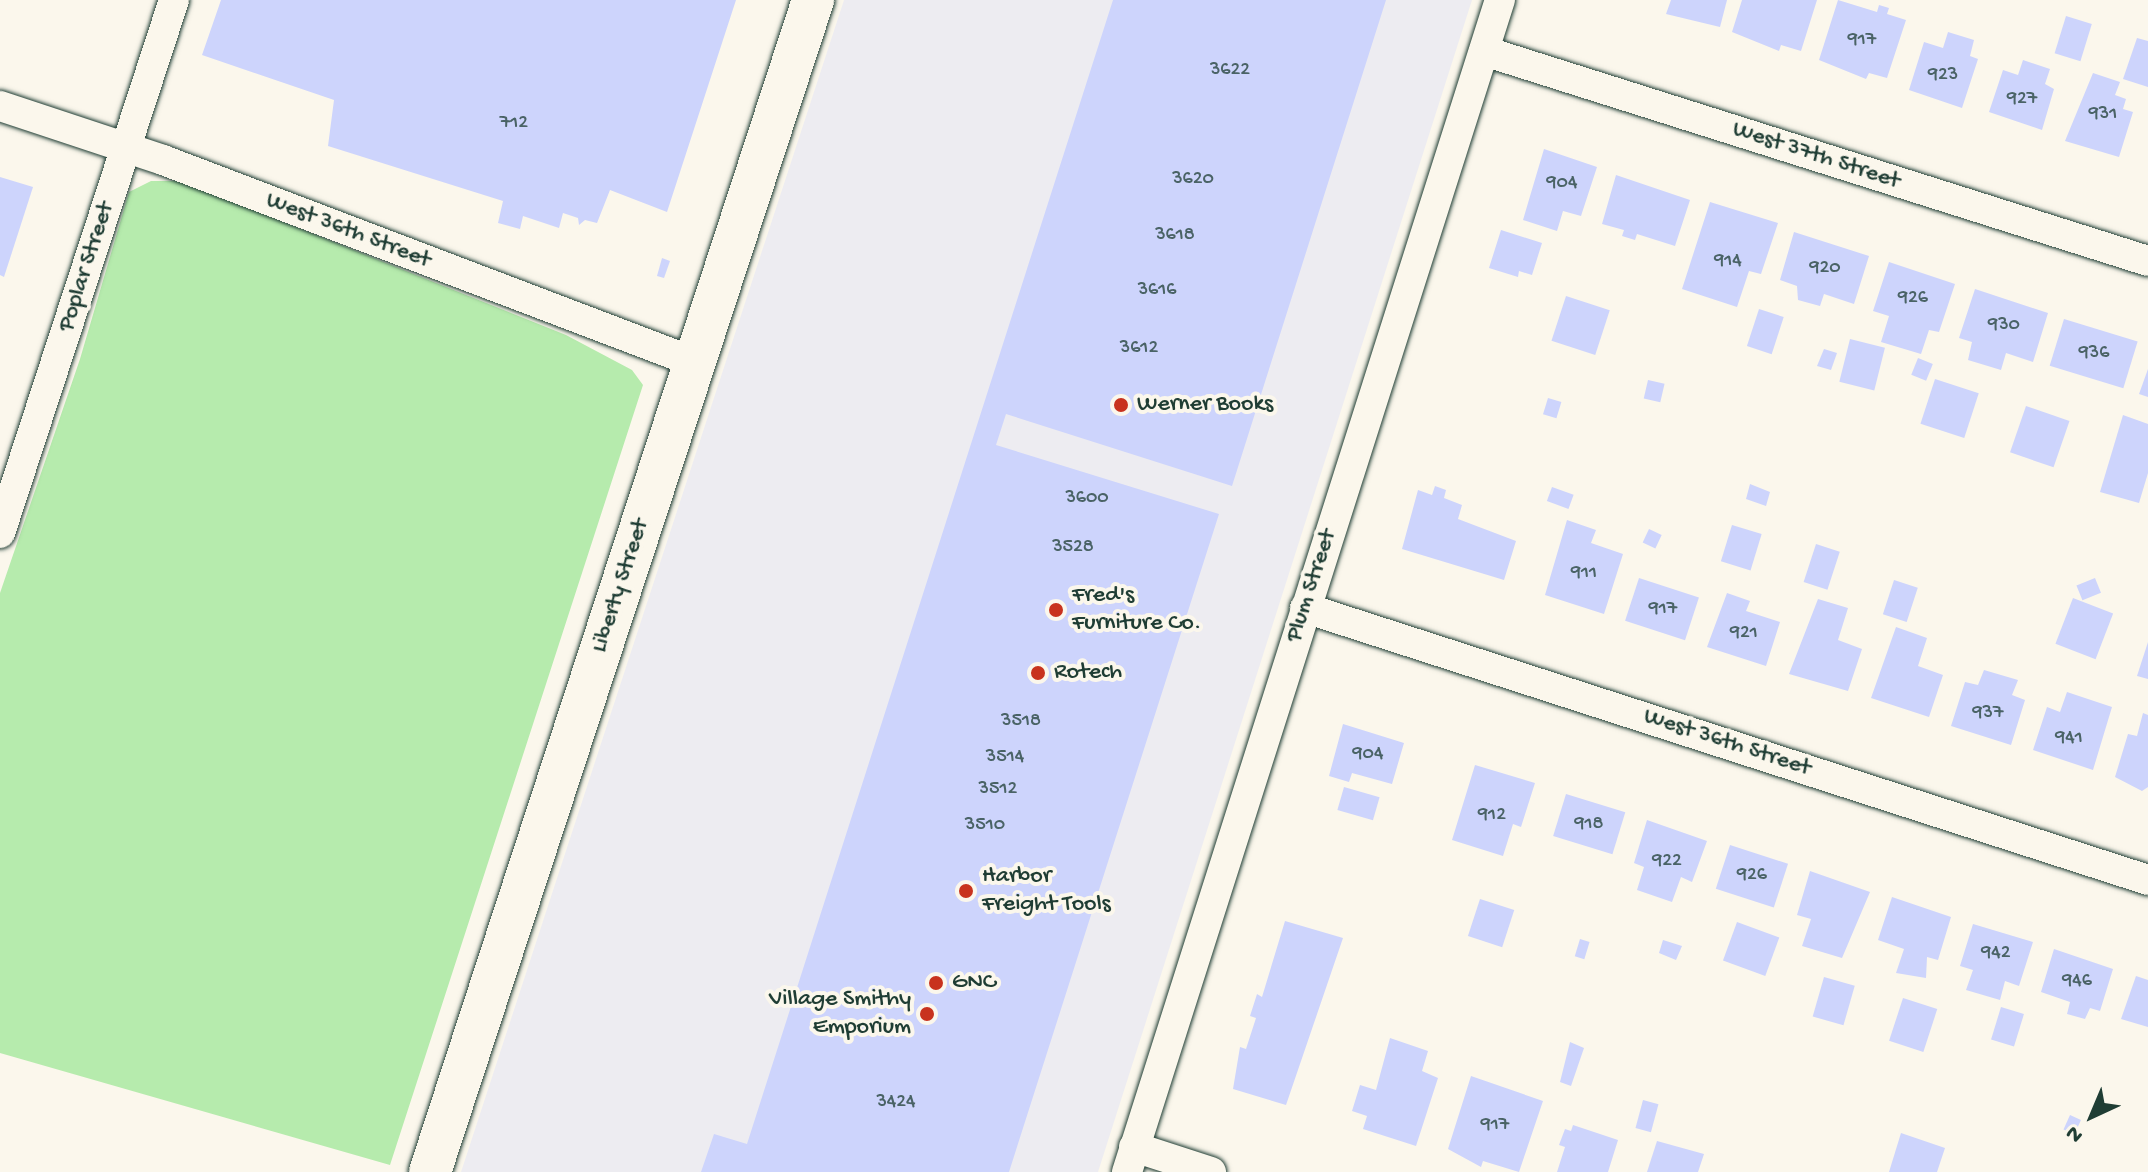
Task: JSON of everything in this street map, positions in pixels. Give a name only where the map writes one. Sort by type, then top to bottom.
[{"type":"street","name":"Poplar Street","points":[[0,533],[174,0]]},
{"type":"street","name":"Liberty Street","points":[[430,1172],[813,0]]},
{"type":"street","name":"Plum Street","points":[[1130,1160],[1500,0]]},
{"type":"street","name":"West 37th Street","points":[[1484,51],[2148,261]]},
{"type":"street","name":"West 36th Street","points":[[0,106],[126,147],[694,362]]},
{"type":"street","name":"West 36th Street","points":[[1305,608],[2148,880]]},
{"type":"street","points":[[1130,1160],[1211,1172]]},
{"type":"shaded area","points":[[844,0],[1472,0],[1098,1172],[461,1172]]},
{"type":"green space","points":[[151,181],[181,181],[566,335],[632,370],[643,385],[390,1165],[0,1053],[0,593],[80,359],[129,192]]},
{"type":"building","points":[[221,0],[736,0],[667,212],[610,190],[597,223],[585,220],[579,225],[578,218],[563,213],[559,228],[523,216],[520,229],[498,223],[503,201],[328,146],[334,100],[202,55]]},
{"type":"building","points":[[1113,0],[1386,0],[1232,486],[1006,414],[996,445],[1219,514],[1009,1172],[701,1172],[714,1134],[747,1144]]},
{"type":"building","points":[[1671,0],[1727,0],[1720,27],[1666,14]]},
{"type":"building","points":[[1742,0],[1817,0],[1801,51],[1781,45],[1779,51],[1732,32]]},
{"type":"building","points":[[1838,0],[1877,12],[1879,5],[1889,8],[1887,14],[1906,20],[1887,78],[1869,73],[1866,79],[1819,60]]},
{"type":"building","points":[[2066,16],[2092,24],[2080,61],[2055,53]]},
{"type":"building","points":[[1948,32],[1974,40],[1970,56],[1978,59],[1962,108],[1909,90],[1924,42],[1943,48]]},
{"type":"building","points":[[2137,38],[2148,41],[2148,87],[2123,79]]},
{"type":"building","points":[[2023,60],[2050,69],[2045,84],[2054,89],[2042,130],[1989,112],[2003,70],[2018,75]]},
{"type":"building","points":[[2093,73],[2120,82],[2115,95],[2126,99],[2123,109],[2133,112],[2119,157],[2065,141]]},
{"type":"building","points":[[1544,149],[1597,167],[1581,216],[1563,211],[1557,231],[1523,220]]},
{"type":"building","points":[[1616,175],[1690,200],[1675,246],[1637,234],[1635,240],[1622,236],[1624,230],[1602,224]]},
{"type":"building","points":[[0,177],[33,187],[4,277],[0,275]]},
{"type":"building","points":[[1710,202],[1778,223],[1761,274],[1749,271],[1737,307],[1682,289]]},
{"type":"building","points":[[1501,230],[1542,243],[1532,275],[1519,271],[1518,277],[1489,268]]},
{"type":"building","points":[[1794,232],[1869,256],[1854,304],[1824,294],[1820,306],[1798,300],[1797,286],[1780,280]]},
{"type":"building","points":[[662,258],[670,261],[664,278],[657,276]]},
{"type":"building","points":[[1889,262],[1955,284],[1939,332],[1929,330],[1921,354],[1881,342],[1889,316],[1873,311]]},
{"type":"building","points":[[1975,289],[2048,313],[2033,362],[2006,353],[2001,370],[1968,360],[1972,342],[1959,338]]},
{"type":"building","points":[[1566,296],[1610,310],[1595,355],[1551,341]]},
{"type":"building","points":[[1759,309],[1784,317],[1772,354],[1747,346]]},
{"type":"building","points":[[2064,319],[2138,342],[2123,388],[2050,366]]},
{"type":"building","points":[[1850,339],[1885,348],[1874,390],[1839,382]]},
{"type":"building","points":[[1824,349],[1837,353],[1831,370],[1817,366]]},
{"type":"building","points":[[1918,358],[1933,364],[1926,381],[1911,375]]},
{"type":"building","points":[[2148,369],[2148,397],[2139,394]]},
{"type":"building","points":[[1935,379],[1979,393],[1964,438],[1920,424]]},
{"type":"building","points":[[1648,380],[1665,384],[1660,402],[1644,399]]},
{"type":"building","points":[[1548,398],[1561,402],[1556,418],[1543,414]]},
{"type":"building","points":[[2026,406],[2069,421],[2054,467],[2010,452]]},
{"type":"building","points":[[2123,415],[2148,424],[2148,473],[2139,503],[2100,492]]},
{"type":"building","points":[[1750,484],[1770,492],[1766,506],[1746,499]]},
{"type":"building","points":[[1435,486],[1446,490],[1444,498],[1462,505],[1458,519],[1516,541],[1504,580],[1402,549],[1418,490],[1432,495]]},
{"type":"building","points":[[1552,487],[1574,495],[1568,509],[1547,501]]},
{"type":"building","points":[[1567,520],[1596,530],[1591,543],[1623,554],[1604,614],[1545,595]]},
{"type":"building","points":[[1732,525],[1762,534],[1751,570],[1721,561]]},
{"type":"building","points":[[1649,529],[1662,535],[1655,549],[1643,543]]},
{"type":"building","points":[[1816,544],[1840,552],[1827,590],[1804,582]]},
{"type":"building","points":[[1639,578],[1699,597],[1685,640],[1625,621]]},
{"type":"building","points":[[2095,578],[2101,593],[2082,600],[2076,585]]},
{"type":"building","points":[[1894,580],[1918,588],[1907,622],[1883,614]]},
{"type":"building","points":[[1727,593],[1750,601],[1746,611],[1780,622],[1766,666],[1707,647]]},
{"type":"building","points":[[2073,598],[2113,613],[2096,659],[2055,644]]},
{"type":"building","points":[[1818,599],[1848,608],[1838,640],[1862,649],[1848,691],[1789,674]]},
{"type":"building","points":[[1896,627],[1927,638],[1918,666],[1943,675],[1929,717],[1871,698]]},
{"type":"building","points":[[2148,642],[2148,679],[2137,676]]},
{"type":"building","points":[[1984,670],[2018,680],[2012,695],[2025,700],[2011,745],[1951,726],[1965,682],[1978,685]]},
{"type":"building","points":[[2067,692],[2112,707],[2093,770],[2033,750],[2047,707],[2060,712]]},
{"type":"building","points":[[2143,713],[2148,715],[2148,787],[2142,791],[2115,777],[2128,734],[2137,736]]},
{"type":"building","points":[[1343,724],[1404,743],[1392,784],[1352,773],[1349,782],[1329,776]]},
{"type":"building","points":[[1475,765],[1535,783],[1521,827],[1513,824],[1503,856],[1452,840]]},
{"type":"building","points":[[1344,787],[1380,797],[1373,820],[1337,810]]},
{"type":"building","points":[[1566,794],[1625,812],[1612,854],[1553,836]]},
{"type":"building","points":[[1647,820],[1707,841],[1692,882],[1681,877],[1672,902],[1637,890],[1644,867],[1634,863]]},
{"type":"building","points":[[1730,845],[1788,864],[1774,908],[1716,889]]},
{"type":"building","points":[[1810,871],[1870,892],[1842,958],[1802,946],[1811,919],[1797,915]]},
{"type":"building","points":[[1892,897],[1951,917],[1938,960],[1927,957],[1926,978],[1896,973],[1904,949],[1878,940]]},
{"type":"building","points":[[1480,899],[1514,910],[1502,947],[1468,936]]},
{"type":"building","points":[[1285,921],[1343,938],[1286,1105],[1233,1089],[1240,1047],[1246,1049],[1256,1018],[1250,1016],[1257,994],[1262,997]]},
{"type":"building","points":[[1737,922],[1779,937],[1765,976],[1723,961]]},
{"type":"building","points":[[1973,924],[2033,942],[2019,986],[2005,981],[2000,1000],[1966,990],[1973,970],[1960,966]]},
{"type":"building","points":[[1580,939],[1590,942],[1584,959],[1575,956]]},
{"type":"building","points":[[1663,940],[1682,946],[1676,960],[1659,953]]},
{"type":"building","points":[[2054,949],[2113,969],[2100,1011],[2090,1008],[2085,1019],[2067,1014],[2070,1002],[2041,992]]},
{"type":"building","points":[[2136,976],[2148,980],[2148,1027],[2121,1019]]},
{"type":"building","points":[[1824,977],[1855,986],[1843,1025],[1813,1016]]},
{"type":"building","points":[[1903,998],[1937,1009],[1923,1052],[1889,1041]]},
{"type":"building","points":[[2001,1007],[2024,1014],[2014,1047],[1991,1040]]},
{"type":"building","points":[[1390,1038],[1428,1051],[1422,1071],[1438,1078],[1416,1146],[1363,1129],[1367,1116],[1352,1111],[1360,1085],[1376,1090]]},
{"type":"building","points":[[1570,1042],[1584,1048],[1571,1086],[1560,1082]]},
{"type":"building","points":[[1471,1076],[1543,1101],[1519,1172],[1483,1161],[1481,1167],[1448,1149]]},
{"type":"building","points":[[1643,1100],[1658,1104],[1651,1132],[1635,1128]]},
{"type":"building","points":[[2070,1115],[2081,1120],[2074,1134],[2063,1130]]},
{"type":"building","points":[[1573,1125],[1618,1140],[1608,1172],[1557,1172],[1565,1147],[1559,1145],[1565,1129],[1571,1131]]},
{"type":"building","points":[[1901,1133],[1945,1148],[1937,1172],[1889,1172]]},
{"type":"building","points":[[1657,1141],[1704,1154],[1698,1172],[1647,1172]]},
{"type":"place","name":"Werner Books","points":[[1121,405]]},
{"type":"place","name":"Fred's Furniture Co.","points":[[1056,610]]},
{"type":"place","name":"Rotech","points":[[1038,673]]},
{"type":"place","name":"Harbor Freight Tools","points":[[966,891]]},
{"type":"place","name":"GNC","points":[[936,983]]},
{"type":"place","name":"Village Smithy Emporium","points":[[927,1014]]}]
